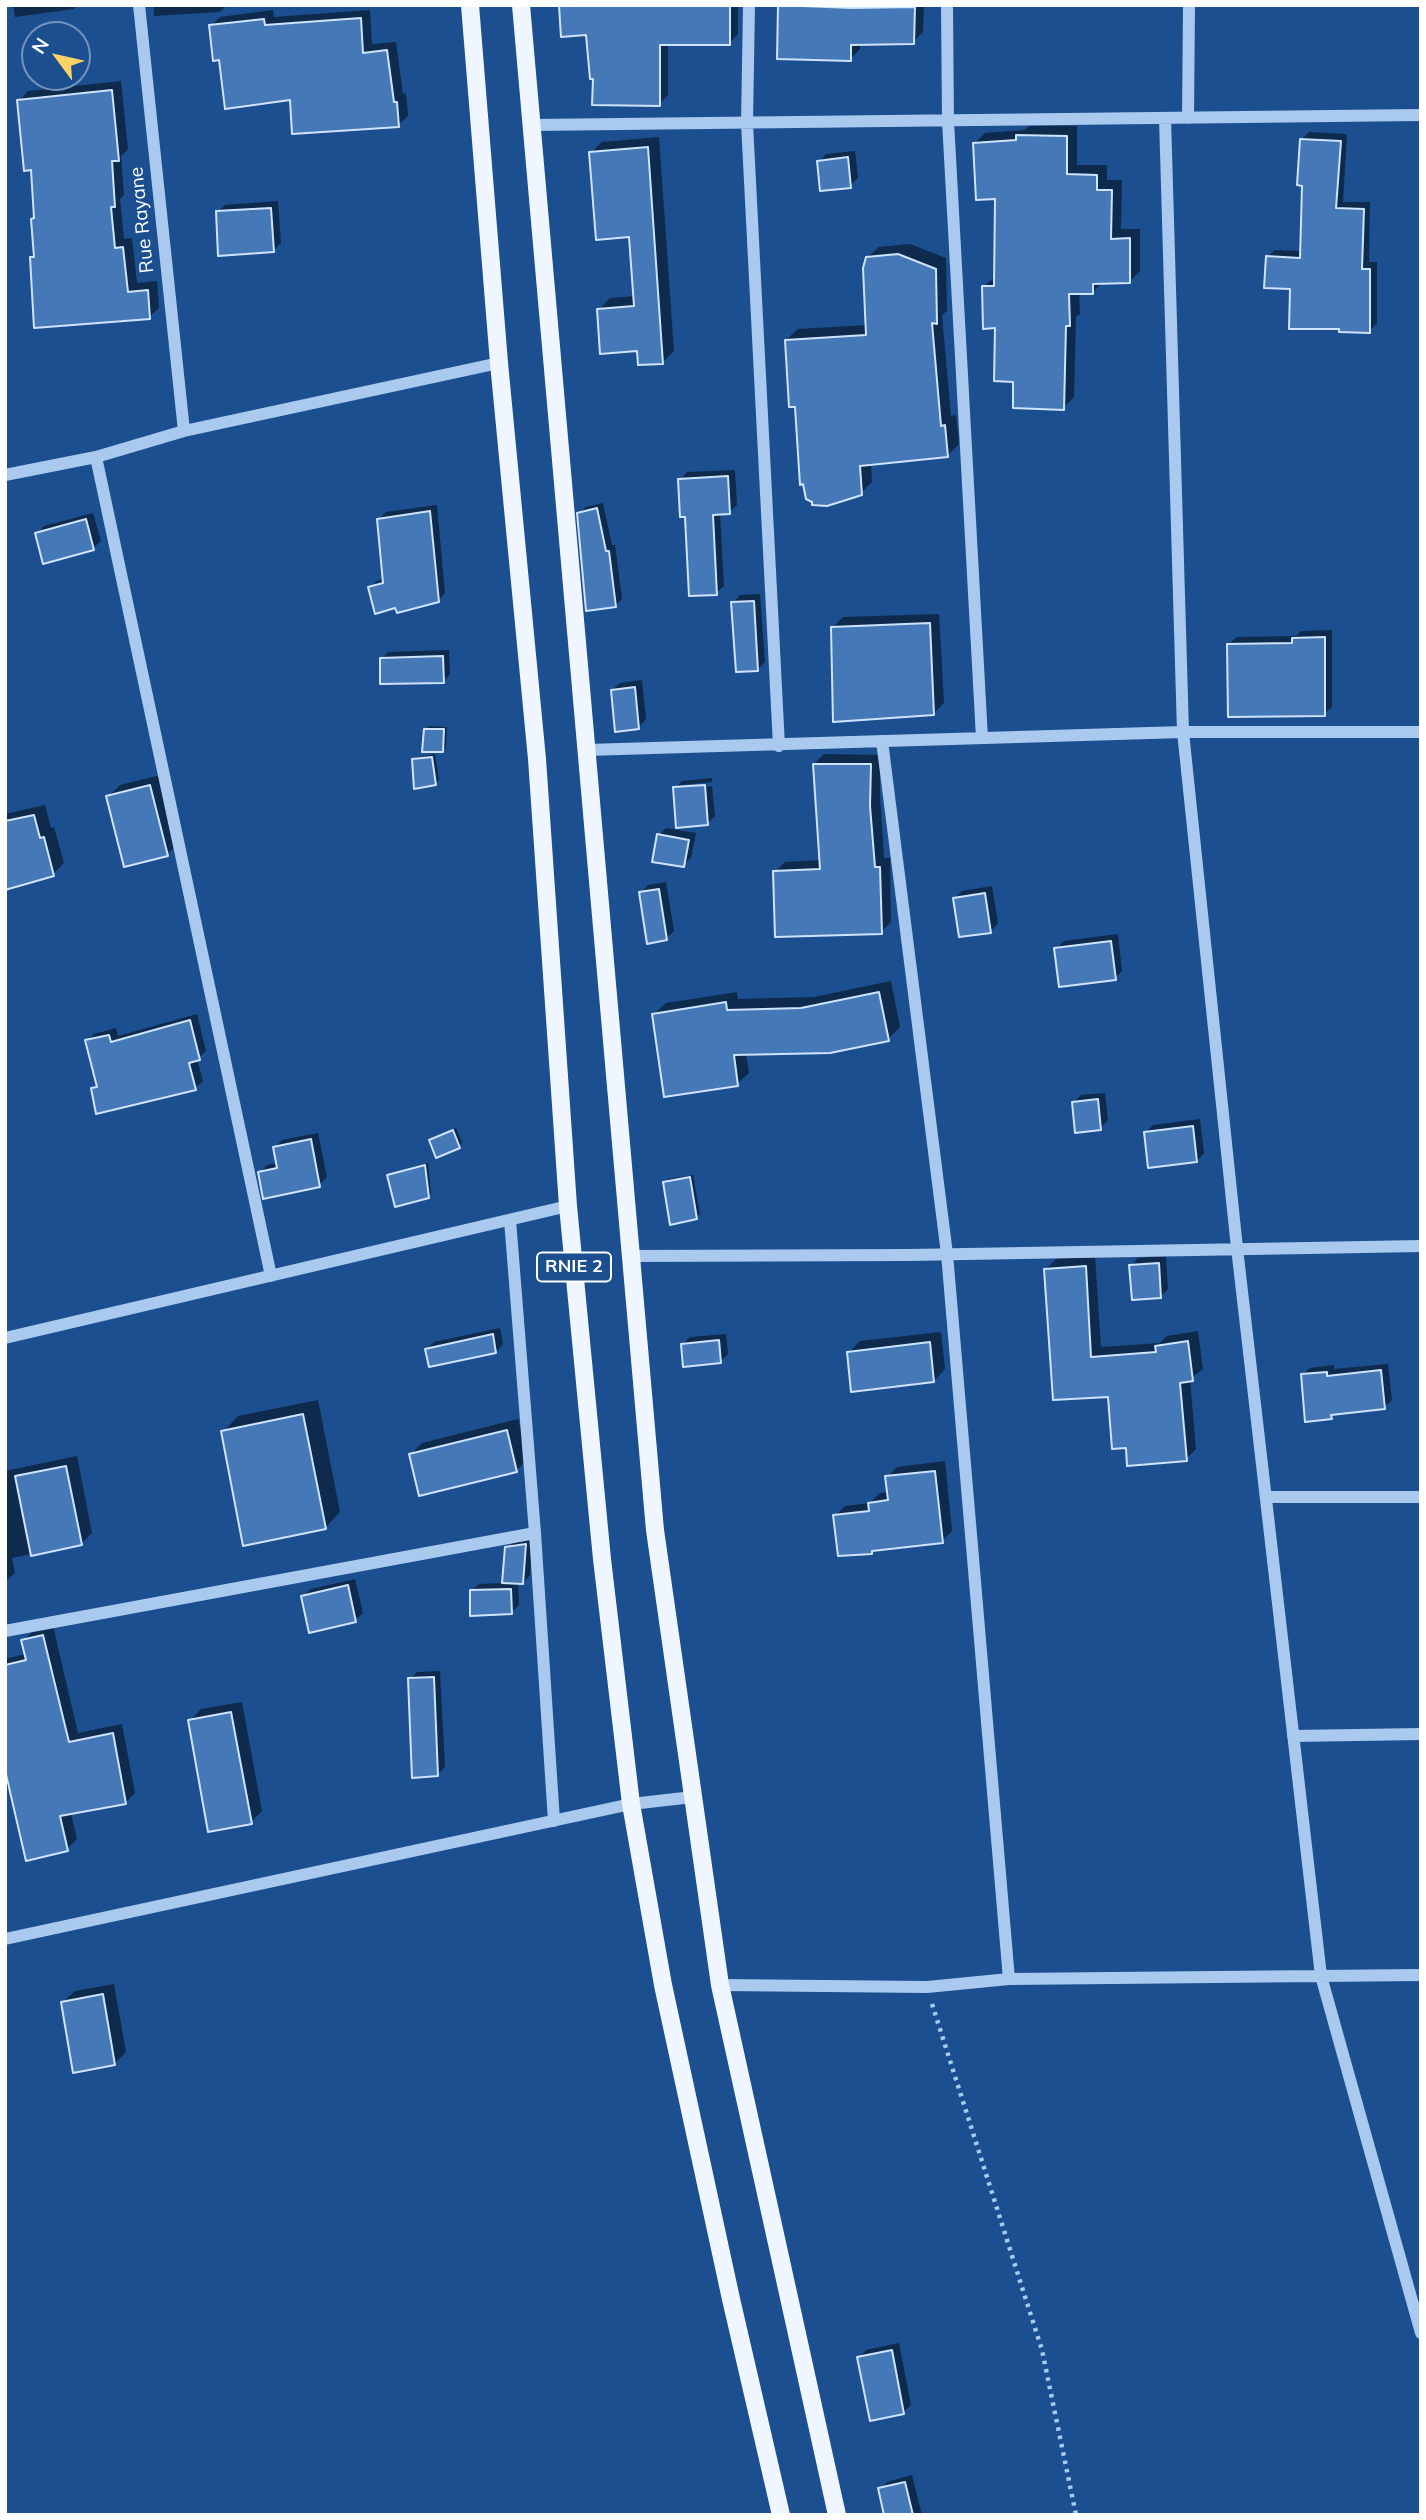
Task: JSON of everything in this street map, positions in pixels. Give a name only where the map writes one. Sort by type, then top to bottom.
[{"type":"main road","name":"RNIE 2","points":[[470,5],[499,363],[537,759],[568,1206],[602,1559],[631,1804],[663,1985],[781,2515]]},
{"type":"main road","name":"RNIE 2","points":[[521,5],[655,1530],[720,1985],[837,2515]]},
{"type":"street","name":"Rue Rayane","points":[[139,5],[184,431]]},
{"type":"street","points":[[748,5],[747,123],[779,746]]},
{"type":"street","points":[[947,5],[948,121],[982,738]]},
{"type":"street","points":[[1188,118],[1189,5]]},
{"type":"street","points":[[531,125],[1421,115]]},
{"type":"street","points":[[1165,118],[1183,732],[1237,1248],[1293,1736],[1321,1976],[1421,2333]]},
{"type":"street","points":[[5,475],[96,457],[184,431],[499,363]]},
{"type":"street","points":[[96,457],[271,1276]]},
{"type":"street","points":[[587,750],[1183,732],[1421,732]]},
{"type":"street","points":[[882,741],[947,1254],[1009,1979]]},
{"type":"street","points":[[5,1338],[568,1206]]},
{"type":"street","points":[[510,1220],[554,1821]]},
{"type":"street","points":[[631,1256],[947,1254],[1421,1245]]},
{"type":"street","points":[[1266,1497],[1421,1497]]},
{"type":"street","points":[[5,1631],[535,1533]]},
{"type":"street","points":[[1293,1736],[1421,1734]]},
{"type":"street","points":[[5,1939],[631,1804],[693,1797]]},
{"type":"street","points":[[720,1985],[927,1987],[1009,1979],[1421,1975]]},
{"type":"path","points":[[927,1987],[1042,2350],[1076,2515]]},
{"type":"building","points":[[730,5],[730,45],[660,45],[660,106],[592,105],[593,79],[590,79],[586,35],[561,37],[559,6]]},
{"type":"building","points":[[778,5],[915,7],[914,44],[851,45],[851,61],[777,59]]},
{"type":"building","points":[[361,18],[363,53],[387,50],[399,127],[292,134],[290,100],[225,109],[219,60],[213,61],[209,25],[264,19],[265,25]]},
{"type":"building","points":[[112,90],[119,161],[112,161],[115,207],[111,207],[115,248],[123,247],[128,292],[148,290],[150,319],[34,328],[30,257],[34,257],[31,170],[24,171],[17,100]]},
{"type":"building","points":[[1016,135],[1067,136],[1067,174],[1097,175],[1097,190],[1112,190],[1111,239],[1130,238],[1130,283],[1093,284],[1093,294],[1069,294],[1070,326],[1066,326],[1064,410],[1013,408],[1013,382],[994,381],[995,328],[983,329],[982,286],[994,286],[995,199],[976,200],[973,143],[1016,140]]},
{"type":"building","points":[[1300,139],[1341,141],[1336,208],[1364,209],[1362,269],[1370,269],[1370,333],[1339,332],[1339,329],[1289,329],[1290,289],[1264,288],[1266,256],[1300,258],[1302,186],[1297,185]]},
{"type":"building","points":[[648,147],[663,364],[638,365],[637,351],[600,354],[597,309],[634,306],[629,237],[596,240],[589,152]]},
{"type":"building","points":[[848,157],[851,188],[820,191],[817,161]]},
{"type":"building","points":[[271,208],[274,252],[218,256],[216,211]]},
{"type":"building","points":[[898,254],[936,269],[937,324],[932,323],[941,426],[945,425],[948,457],[860,466],[862,495],[827,506],[812,505],[812,502],[806,499],[803,484],[800,485],[795,407],[789,407],[785,340],[866,335],[863,268],[866,257]]},
{"type":"building","points":[[728,476],[730,514],[713,515],[717,595],[689,596],[685,517],[680,517],[678,479]]},
{"type":"building","points":[[597,508],[606,551],[609,551],[616,607],[586,611],[577,513]]},
{"type":"building","points":[[430,511],[439,602],[397,613],[395,608],[375,614],[368,587],[383,583],[377,519]]},
{"type":"building","points":[[86,519],[94,550],[43,564],[35,533]]},
{"type":"building","points":[[754,601],[758,671],[736,672],[731,602]]},
{"type":"building","points":[[930,623],[934,715],[833,722],[831,627]]},
{"type":"building","points":[[1325,637],[1325,716],[1228,717],[1227,644],[1292,643],[1292,638]]},
{"type":"building","points":[[443,656],[444,683],[380,684],[380,658]]},
{"type":"building","points":[[635,687],[639,729],[615,732],[611,690]]},
{"type":"building","points":[[424,729],[444,729],[443,752],[422,752]]},
{"type":"building","points":[[432,757],[436,785],[414,789],[412,759]]},
{"type":"building","points":[[813,764],[871,764],[870,806],[875,867],[880,867],[882,934],[775,937],[773,871],[820,869]]},
{"type":"building","points":[[150,785],[168,856],[124,867],[106,796]]},
{"type":"building","points":[[705,785],[708,825],[676,828],[673,787]]},
{"type":"building","points":[[34,815],[40,838],[44,837],[54,876],[5,890],[5,821]]},
{"type":"building","points":[[657,834],[689,840],[684,867],[652,862]]},
{"type":"building","points":[[659,889],[667,940],[647,944],[639,892]]},
{"type":"building","points":[[985,893],[991,933],[959,937],[953,898]]},
{"type":"building","points":[[1111,941],[1116,980],[1059,987],[1054,948]]},
{"type":"building","points":[[879,992],[889,1041],[830,1053],[734,1055],[738,1086],[664,1097],[652,1014],[726,1002],[727,1010],[801,1008]]},
{"type":"building","points":[[190,1020],[200,1060],[189,1063],[196,1090],[96,1114],[91,1088],[97,1087],[85,1040],[109,1035],[111,1042]]},
{"type":"building","points":[[1098,1099],[1101,1130],[1075,1133],[1072,1102]]},
{"type":"building","points":[[1193,1126],[1197,1162],[1148,1168],[1144,1132]]},
{"type":"building","points":[[453,1130],[460,1148],[436,1158],[429,1140]]},
{"type":"building","points":[[311,1139],[320,1187],[263,1199],[258,1172],[277,1168],[273,1147]]},
{"type":"building","points":[[425,1165],[429,1198],[395,1207],[387,1175]]},
{"type":"building","points":[[690,1177],[697,1219],[670,1225],[663,1182]]},
{"type":"building","points":[[1159,1263],[1161,1298],[1132,1300],[1129,1265]]},
{"type":"building","points":[[1086,1266],[1091,1357],[1156,1352],[1155,1346],[1188,1341],[1193,1381],[1180,1383],[1187,1461],[1127,1466],[1126,1448],[1112,1449],[1108,1397],[1053,1400],[1044,1269]]},
{"type":"building","points":[[493,1334],[496,1353],[429,1367],[425,1349]]},
{"type":"building","points":[[719,1340],[721,1363],[683,1367],[681,1344]]},
{"type":"building","points":[[930,1342],[934,1382],[851,1392],[847,1352]]},
{"type":"building","points":[[1381,1370],[1385,1409],[1331,1415],[1332,1419],[1305,1422],[1301,1374],[1327,1372],[1327,1376]]},
{"type":"building","points":[[303,1414],[326,1529],[243,1546],[221,1431]]},
{"type":"building","points":[[507,1430],[517,1472],[419,1496],[409,1454]]},
{"type":"building","points":[[66,1466],[82,1545],[31,1556],[15,1476]]},
{"type":"building","points":[[935,1471],[943,1543],[872,1551],[872,1554],[838,1556],[833,1515],[869,1511],[868,1503],[888,1500],[885,1476]]},
{"type":"building","points":[[526,1544],[523,1584],[502,1583],[505,1547]]},
{"type":"building","points":[[348,1585],[356,1622],[309,1633],[301,1596]]},
{"type":"building","points":[[511,1589],[512,1614],[470,1616],[470,1590]]},
{"type":"building","points":[[43,1635],[69,1742],[113,1733],[126,1804],[60,1816],[68,1851],[26,1861],[5,1770],[5,1665],[26,1660],[21,1640]]},
{"type":"building","points":[[434,1677],[438,1776],[412,1778],[408,1678]]},
{"type":"building","points":[[231,1712],[252,1824],[208,1832],[188,1720]]},
{"type":"building","points":[[103,1994],[115,2065],[73,2073],[61,2002]]},
{"type":"building","points":[[892,2350],[904,2414],[870,2421],[857,2357]]},
{"type":"building","points":[[905,2482],[913,2515],[884,2515],[878,2488]]}]
